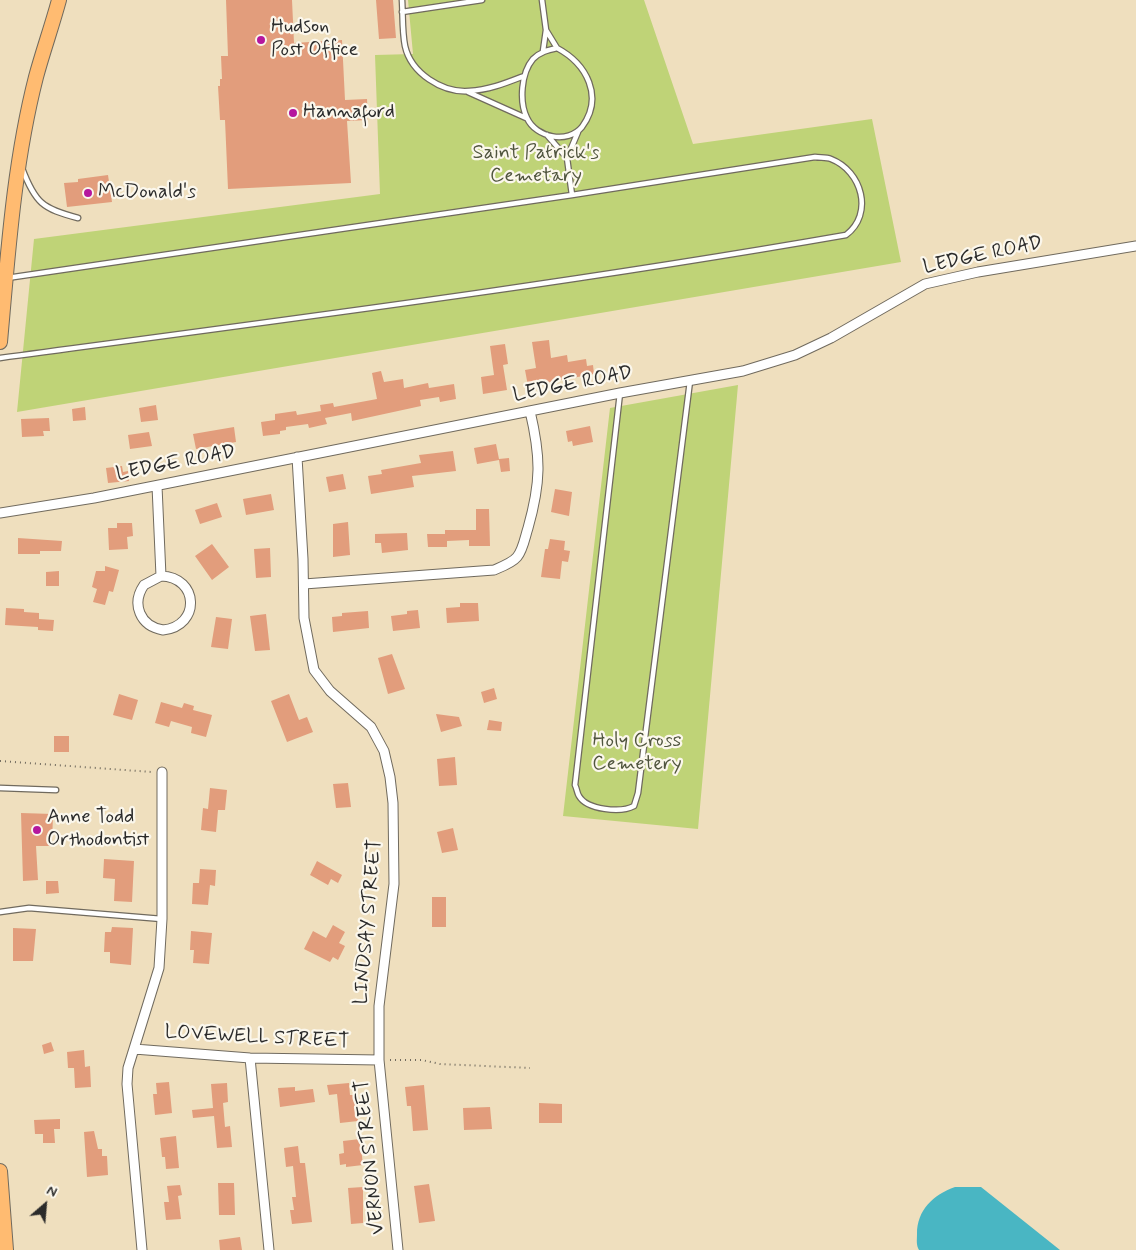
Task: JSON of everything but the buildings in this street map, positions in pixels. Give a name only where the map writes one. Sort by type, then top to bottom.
[{"type":"main road","points":[[0,342],[20,161],[36,77],[59,0]]},
{"type":"main road","points":[[0,1171],[6,1250]]},
{"type":"street","name":"LEDGE ROAD","points":[[0,513],[59,505],[620,393],[744,371],[795,355],[831,338],[901,297],[934,282],[978,272],[1136,246]]},
{"type":"street","points":[[304,584],[494,570],[517,557],[523,545],[539,479],[539,453],[530,411]]},
{"type":"street","name":"LINDSAY STREET","points":[[297,457],[304,618],[314,670],[330,691],[371,726],[384,751],[390,777],[395,843],[394,884],[379,1006],[379,1060]]},
{"type":"street","points":[[157,486],[162,576]]},
{"type":"street","points":[[162,576],[179,581],[190,596],[188,614],[181,624],[170,629],[156,629],[150,626],[138,610],[138,597],[144,585],[162,576]]},
{"type":"street","points":[[142,1250],[127,1084],[128,1068],[158,968],[162,919],[162,772]]},
{"type":"street","name":"LOVEWELL STREET","points":[[134,1049],[250,1058],[379,1060]]},
{"type":"street","points":[[250,1058],[269,1250]]},
{"type":"street","name":"VERNON STREET","points":[[379,1060],[398,1250]]},
{"type":"lane","points":[[402,0],[405,46],[418,70],[437,84],[467,92],[526,118],[534,128],[547,135],[564,138],[578,132]]},
{"type":"lane","points":[[402,12],[482,0]]},
{"type":"lane","points":[[542,0],[546,30],[543,51]]},
{"type":"lane","points":[[546,30],[557,48],[569,54],[591,82],[593,98],[588,118],[578,132],[567,158],[572,195]]},
{"type":"lane","points":[[526,118],[522,95],[524,76],[532,60],[543,51],[557,48]]},
{"type":"lane","points":[[467,92],[490,89],[524,76]]},
{"type":"lane","points":[[547,135],[567,158]]},
{"type":"lane","points":[[0,358],[410,304],[725,256],[846,235],[857,228],[862,216],[861,190],[843,166],[830,158],[815,157],[572,195],[6,278]]},
{"type":"lane","points":[[20,161],[30,189],[39,201],[53,211],[78,218]]},
{"type":"lane","points":[[620,393],[575,785],[580,798],[590,806],[624,811],[634,806],[638,793],[690,380]]},
{"type":"lane","points":[[0,788],[56,790]]},
{"type":"lane","points":[[0,912],[29,908],[162,919]]},
{"type":"path","points":[[0,761],[162,772]]},
{"type":"path","points":[[379,1060],[422,1060],[440,1064],[530,1068]]},
{"type":"green space","name":"Saint Patrick's Cemetary","points":[[408,0],[644,0],[693,144],[872,119],[901,262],[17,412],[34,239],[380,194],[375,55],[413,54]]},
{"type":"green space","name":"Holy Cross Cemetery","points":[[738,385],[698,829],[563,816],[610,408]]},
{"type":"water","points":[[955,1187],[981,1187],[1060,1250],[919,1250],[917,1246],[918,1225],[923,1211],[933,1199]]},
{"type":"place","name":"Hudson Post Office","points":[[261,40]]},
{"type":"place","name":"Hannaford","points":[[293,113]]},
{"type":"place","name":"McDonald's","points":[[88,193]]},
{"type":"place","name":"Anne Todd Orthodontist","points":[[37,830]]}]
